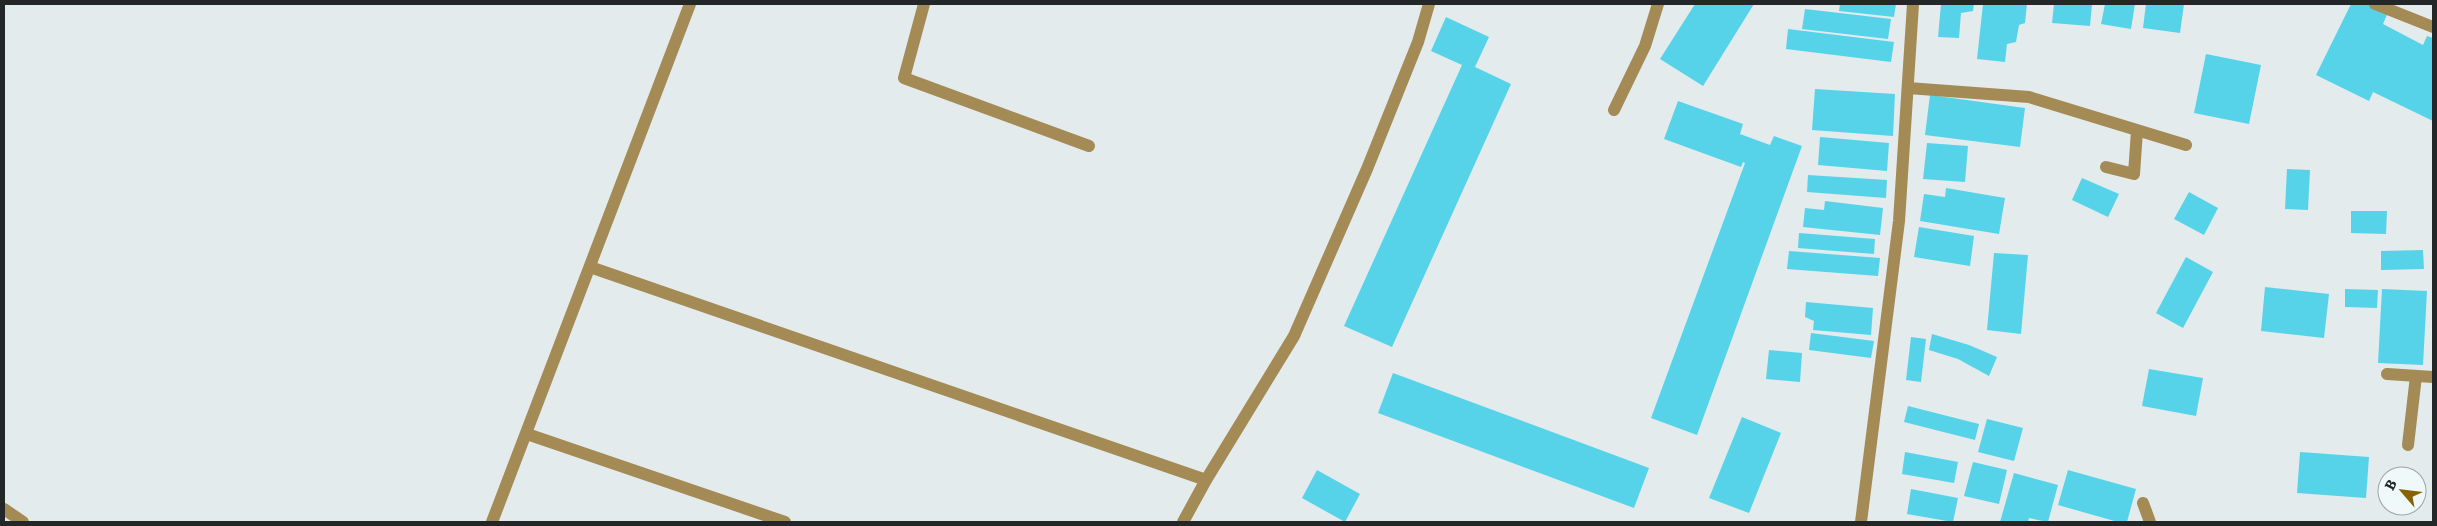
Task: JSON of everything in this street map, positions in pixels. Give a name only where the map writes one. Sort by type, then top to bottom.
[{"type":"street","points":[[492,522],[690,4]]},
{"type":"street","points":[[924,4],[904,78],[1089,146]]},
{"type":"street","points":[[1183,522],[1206,480],[1294,336],[1368,169],[1418,42],[1429,4]]},
{"type":"street","points":[[1614,110],[1646,46],[1658,4]]},
{"type":"street","points":[[1861,522],[1899,221],[1913,4]]},
{"type":"street","points":[[2375,4],[2433,28]]},
{"type":"street","points":[[1908,88],[2029,98],[2186,145]]},
{"type":"street","points":[[2106,167],[2134,174],[2137,130]]},
{"type":"street","points":[[590,267],[1206,480]]},
{"type":"street","points":[[2387,374],[2433,377]]},
{"type":"street","points":[[2408,446],[2416,376]]},
{"type":"street","points":[[527,434],[785,522]]},
{"type":"street","points":[[2143,503],[2150,522]]},
{"type":"street","points":[[4,508],[23,522]]},
{"type":"building","points":[[1695,4],[1754,4],[1703,86],[1660,59]]},
{"type":"building","points":[[1840,4],[1896,4],[1894,17],[1839,11]]},
{"type":"building","points":[[1941,4],[1974,4],[1973,11],[1961,13],[1959,38],[1938,37]]},
{"type":"building","points":[[1983,4],[2027,4],[2025,23],[2019,25],[2016,42],[2007,44],[2005,62],[1977,59]]},
{"type":"building","points":[[2054,4],[2092,4],[2090,26],[2052,23]]},
{"type":"building","points":[[2105,4],[2135,4],[2131,29],[2101,24]]},
{"type":"building","points":[[2146,4],[2184,4],[2180,33],[2143,28]]},
{"type":"building","points":[[2351,4],[2375,4],[2389,10],[2383,24],[2423,45],[2427,36],[2433,38],[2433,121],[2373,92],[2369,101],[2316,75]]},
{"type":"building","points":[[1805,9],[1891,19],[1888,39],[1802,29]]},
{"type":"building","points":[[1446,17],[1489,37],[1475,67],[1511,84],[1392,347],[1344,326],[1462,65],[1431,51]]},
{"type":"building","points":[[1788,29],[1894,42],[1891,62],[1786,49]]},
{"type":"building","points":[[2206,54],[2261,65],[2249,124],[2194,113]]},
{"type":"building","points":[[1815,89],[1895,94],[1893,136],[1812,130]]},
{"type":"building","points":[[1930,95],[2025,108],[2020,147],[1925,135]]},
{"type":"building","points":[[1678,101],[1743,124],[1740,134],[1770,145],[1774,136],[1802,146],[1697,435],[1651,418],[1745,163],[1743,162],[1741,167],[1664,139]]},
{"type":"building","points":[[1820,137],[1889,143],[1887,171],[1818,165]]},
{"type":"building","points":[[1927,143],[1968,146],[1965,182],[1923,179]]},
{"type":"building","points":[[2287,169],[2310,170],[2308,210],[2285,209]]},
{"type":"building","points":[[1808,175],[1887,180],[1886,198],[1807,192]]},
{"type":"building","points":[[2082,178],[2119,194],[2108,217],[2072,200]]},
{"type":"building","points":[[1946,188],[2005,198],[1999,234],[1920,221],[1924,194],[1945,197]]},
{"type":"building","points":[[2189,192],[2218,208],[2204,235],[2174,219]]},
{"type":"building","points":[[1825,201],[1883,208],[1880,235],[1803,227],[1805,208],[1824,210]]},
{"type":"building","points":[[2351,211],[2387,211],[2386,234],[2351,233]]},
{"type":"building","points":[[1919,227],[1974,236],[1970,266],[1914,257]]},
{"type":"building","points":[[1799,233],[1875,239],[1874,254],[1798,248]]},
{"type":"building","points":[[2423,250],[2424,269],[2381,270],[2381,251]]},
{"type":"building","points":[[1789,251],[1880,258],[1878,276],[1787,269]]},
{"type":"building","points":[[1994,253],[2028,255],[2021,334],[1987,330]]},
{"type":"building","points":[[2186,257],[2213,272],[2183,328],[2156,313]]},
{"type":"building","points":[[2265,287],[2329,294],[2324,338],[2261,331]]},
{"type":"building","points":[[2345,289],[2378,290],[2377,308],[2345,307]]},
{"type":"building","points":[[2382,289],[2427,291],[2423,365],[2378,363]]},
{"type":"building","points":[[1806,302],[1873,308],[1871,335],[1813,330],[1814,321],[1805,317]]},
{"type":"building","points":[[1811,333],[1874,341],[1871,358],[1809,350]]},
{"type":"building","points":[[1932,334],[1969,345],[1997,357],[1989,376],[1958,359],[1929,350]]},
{"type":"building","points":[[1911,337],[1926,339],[1921,382],[1906,380]]},
{"type":"building","points":[[1769,350],[1802,353],[1800,382],[1766,379]]},
{"type":"building","points":[[2149,369],[2203,378],[2196,416],[2142,406]]},
{"type":"building","points":[[1393,373],[1649,468],[1634,508],[1378,413]]},
{"type":"building","points":[[1908,406],[1979,424],[1975,440],[1904,422]]},
{"type":"building","points":[[1742,417],[1781,433],[1749,513],[1709,498]]},
{"type":"building","points":[[1987,419],[2023,428],[2014,461],[1978,452]]},
{"type":"building","points":[[1905,452],[1958,462],[1954,483],[1902,474]]},
{"type":"building","points":[[2300,452],[2369,457],[2366,498],[2297,493]]},
{"type":"building","points":[[1973,462],[2007,470],[1999,504],[1964,496]]},
{"type":"building","points":[[1317,470],[1360,494],[1345,522],[1302,498]]},
{"type":"building","points":[[2068,470],[2136,489],[2127,522],[2118,522],[2058,505]]},
{"type":"building","points":[[2014,473],[2058,485],[2048,522],[2029,518],[2028,522],[2000,522]]},
{"type":"building","points":[[1911,489],[1958,498],[1953,522],[1907,514]]}]
